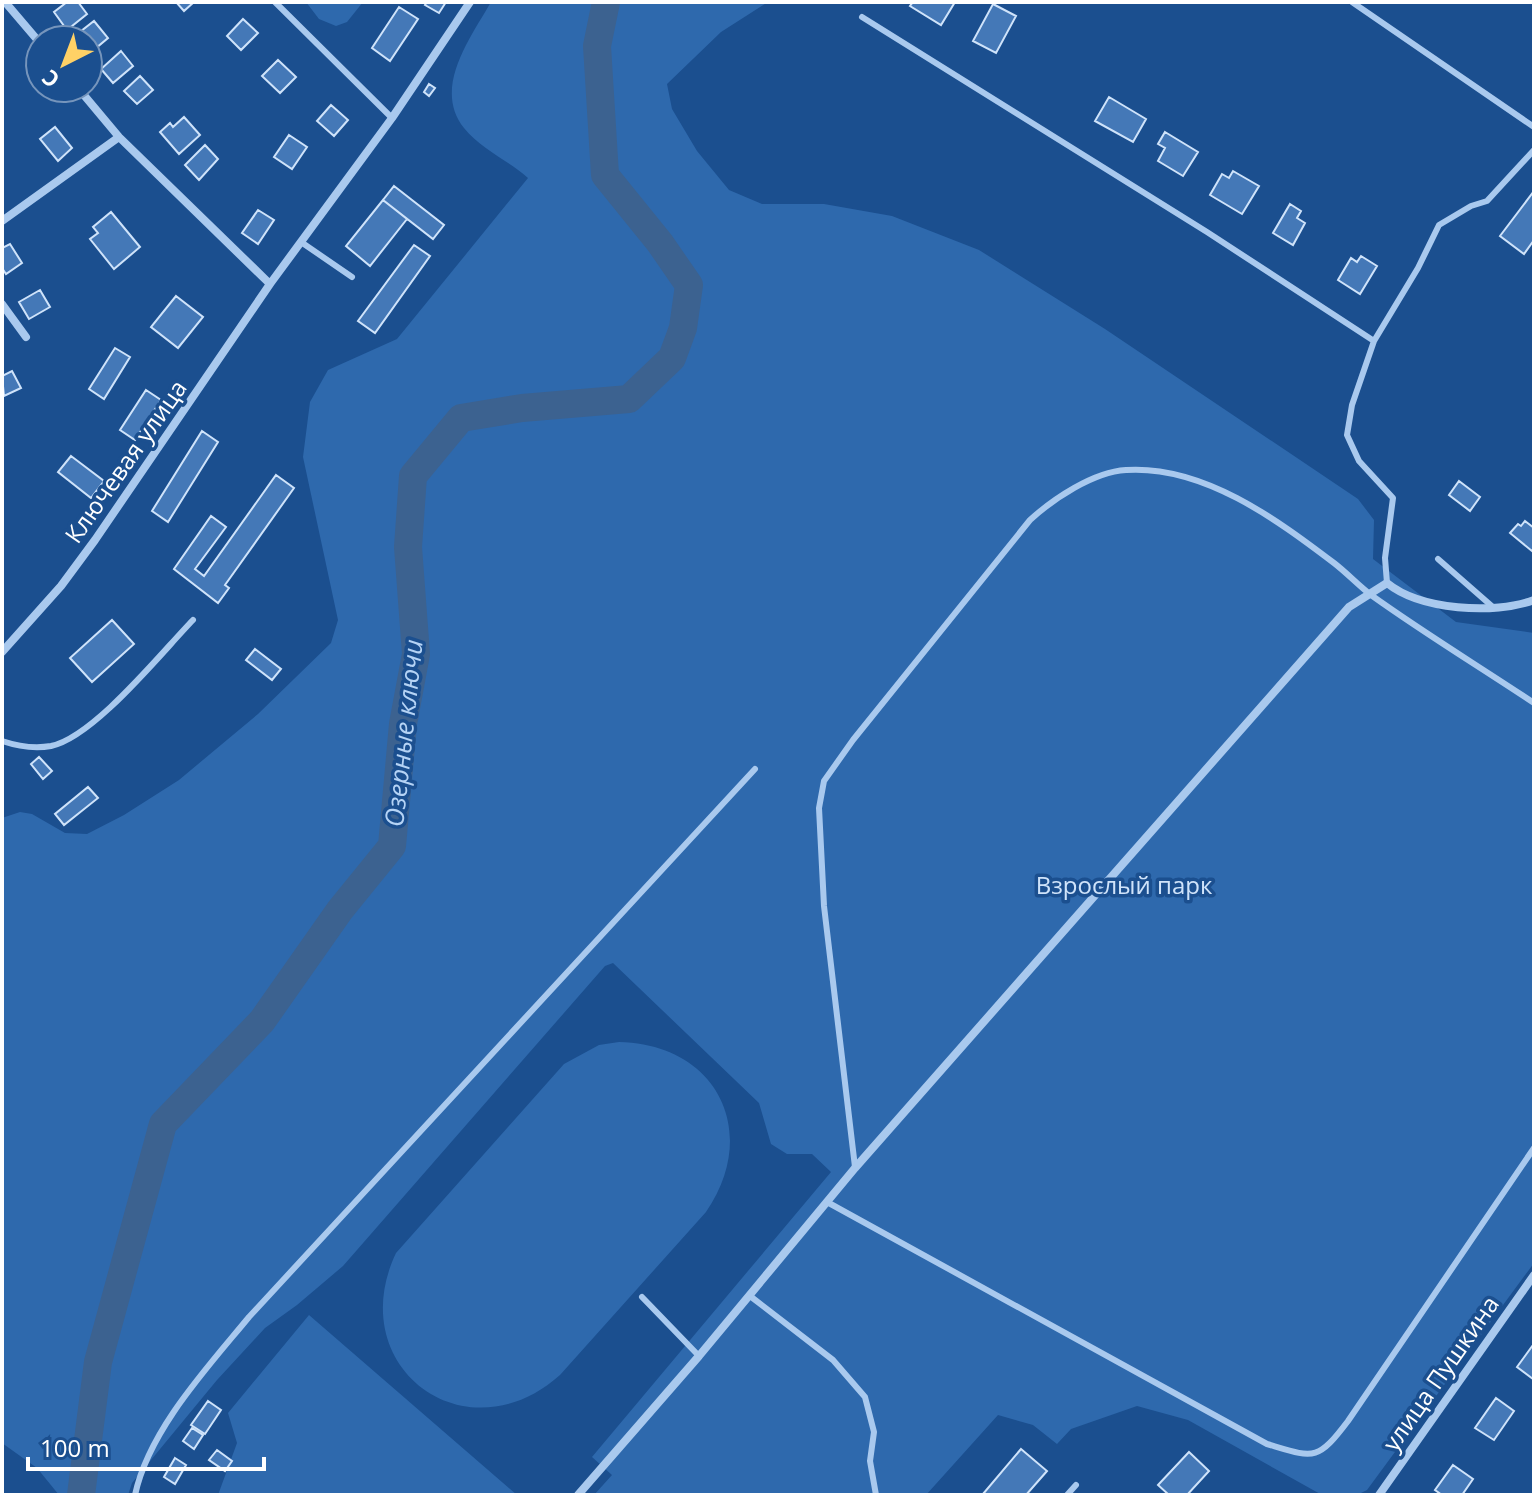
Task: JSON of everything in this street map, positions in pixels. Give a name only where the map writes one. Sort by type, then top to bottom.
[{"type":"street","points":[[5,2],[24,24]]},
{"type":"street","name":"Ключевая улица","points":[[2,652],[70,575],[270,284],[392,118],[470,2]]},
{"type":"street","points":[[91,104],[119,137],[270,284]]},
{"type":"street","points":[[2,221],[119,137]]},
{"type":"street","points":[[2,304],[26,337]]},
{"type":"street","points":[[578,1495],[750,1296],[855,1168],[1349,607],[1387,583],[1412,599],[1494,608],[1513,607],[1534,600]]},
{"type":"street","name":"улица Пушкина","points":[[1379,1495],[1534,1275]]},
{"type":"lane","points":[[275,2],[392,118]]},
{"type":"lane","points":[[1352,2],[1534,127]]},
{"type":"lane","points":[[862,17],[1207,232],[1374,341]]},
{"type":"lane","points":[[1387,583],[1385,558],[1393,498],[1359,461],[1347,435],[1352,405],[1374,341],[1418,268],[1439,225],[1471,206],[1487,201],[1534,150]]},
{"type":"lane","points":[[301,242],[352,277]]},
{"type":"lane","points":[[855,1168],[824,906],[819,808],[824,781],[853,740],[1030,520],[1062,494],[1124,470],[1167,473],[1202,483],[1240,500],[1295,534],[1369,593],[1534,703]]},
{"type":"lane","points":[[1438,559],[1494,608]]},
{"type":"lane","points":[[2,741],[33,747],[66,741],[105,713],[193,620]]},
{"type":"lane","points":[[135,1495],[148,1456],[177,1409],[249,1317],[755,769]]},
{"type":"lane","points":[[827,1202],[1267,1444],[1299,1454],[1316,1455],[1330,1445],[1348,1421],[1534,1148]]},
{"type":"lane","points":[[750,1296],[833,1360],[865,1397],[874,1432],[870,1461],[876,1495]]},
{"type":"lane","points":[[642,1297],[699,1356]]},
{"type":"lane","points":[[1067,1495],[1076,1485]]},
{"type":"green space","points":[[306,2],[363,2],[347,22],[336,26],[319,19]]},
{"type":"green space","name":"Взрослый парк","points":[[491,2],[768,2],[721,32],[667,84],[672,109],[697,151],[729,190],[762,204],[824,204],[892,216],[979,250],[1105,329],[1358,499],[1374,520],[1373,559],[1456,622],[1534,633],[1534,1263],[1367,1490],[1357,1495],[1322,1495],[1188,1420],[1137,1406],[1071,1429],[1057,1444],[1033,1425],[998,1415],[926,1495],[594,1495],[612,1475],[592,1457],[831,1172],[812,1154],[787,1154],[771,1144],[759,1103],[613,963],[605,966],[343,1266],[265,1328],[217,1380],[132,1483],[128,1495],[59,1495],[37,1468],[2,1443],[2,818],[20,812],[32,814],[65,833],[87,834],[124,815],[179,780],[258,714],[331,643],[338,620],[303,457],[310,402],[328,370],[397,339],[528,178],[471,135],[455,113],[452,96],[458,63]]},
{"type":"green space","points":[[619,1042],[653,1047],[682,1058],[704,1076],[720,1098],[728,1124],[729,1152],[722,1182],[706,1212],[560,1375],[524,1399],[487,1407],[453,1403],[422,1388],[399,1364],[386,1332],[384,1294],[396,1253],[564,1064],[599,1045]]},
{"type":"green space","points":[[309,1315],[517,1495],[218,1495],[237,1443],[228,1413]]},
{"type":"building","points":[[67,2],[78,2],[87,14],[74,24],[63,24],[54,12]]},
{"type":"building","points":[[176,2],[194,2],[184,11]]},
{"type":"building","points":[[427,2],[446,2],[439,13],[425,5]]},
{"type":"building","points":[[913,2],[955,2],[941,25],[910,6]]},
{"type":"building","points":[[993,4],[1016,16],[996,53],[973,41]]},
{"type":"building","points":[[399,7],[418,19],[390,61],[372,48]]},
{"type":"building","points":[[243,19],[258,33],[241,50],[227,36]]},
{"type":"building","points":[[121,51],[133,66],[113,83],[104,72],[104,66]]},
{"type":"building","points":[[278,60],[296,77],[280,93],[262,76]]},
{"type":"building","points":[[140,76],[153,90],[137,104],[124,91]]},
{"type":"building","points":[[429,84],[435,88],[429,96],[424,92]]},
{"type":"building","points":[[1109,97],[1146,119],[1133,142],[1095,121]]},
{"type":"building","points":[[331,105],[348,120],[334,136],[317,121]]},
{"type":"building","points":[[184,117],[200,135],[179,154],[160,132],[170,123],[173,127]]},
{"type":"building","points":[[55,127],[72,148],[58,161],[40,139]]},
{"type":"building","points":[[1165,132],[1198,152],[1183,176],[1158,161],[1165,148],[1158,144]]},
{"type":"building","points":[[289,135],[307,147],[292,169],[274,157]]},
{"type":"building","points":[[205,145],[218,159],[199,180],[185,165]]},
{"type":"building","points":[[1233,171],[1259,186],[1242,214],[1210,195],[1222,174],[1229,178]]},
{"type":"building","points":[[394,186],[444,225],[433,239],[383,200]]},
{"type":"building","points":[[1534,191],[1534,240],[1524,254],[1500,236]]},
{"type":"building","points":[[383,200],[407,219],[370,266],[346,246]]},
{"type":"building","points":[[1290,204],[1301,211],[1297,218],[1305,223],[1293,245],[1273,233]]},
{"type":"building","points":[[258,210],[274,220],[258,244],[242,233]]},
{"type":"building","points":[[111,212],[140,247],[114,269],[90,239],[98,233],[93,227]]},
{"type":"building","points":[[10,244],[22,263],[6,274],[2,268],[2,248]]},
{"type":"building","points":[[414,245],[430,256],[375,333],[358,321]]},
{"type":"building","points":[[1361,256],[1377,266],[1360,294],[1338,280],[1351,258],[1357,262]]},
{"type":"building","points":[[40,290],[50,307],[29,319],[19,302]]},
{"type":"building","points":[[176,296],[203,317],[178,348],[151,327]]},
{"type":"building","points":[[115,348],[130,357],[104,399],[89,389]]},
{"type":"building","points":[[12,371],[21,388],[4,396],[2,376]]},
{"type":"building","points":[[146,390],[161,400],[135,440],[120,430]]},
{"type":"building","points":[[202,431],[218,442],[168,522],[152,511]]},
{"type":"building","points":[[71,456],[104,481],[91,498],[58,472]]},
{"type":"building","points":[[276,475],[294,488],[225,585],[229,588],[218,603],[174,569],[211,516],[226,527],[195,569],[204,576]]},
{"type":"building","points":[[1459,481],[1480,497],[1470,511],[1449,495]]},
{"type":"building","points":[[1525,521],[1534,528],[1532,551],[1510,533]]},
{"type":"building","points":[[112,620],[134,644],[92,682],[70,658]]},
{"type":"building","points":[[255,649],[281,669],[272,680],[246,660]]},
{"type":"building","points":[[39,757],[52,771],[43,779],[31,764]]},
{"type":"building","points":[[88,787],[98,798],[64,825],[55,814]]},
{"type":"building","points":[[1534,1346],[1533,1379],[1517,1367]]},
{"type":"building","points":[[1496,1398],[1514,1411],[1494,1440],[1475,1428]]},
{"type":"building","points":[[208,1401],[221,1410],[205,1434],[191,1425]]},
{"type":"building","points":[[192,1428],[203,1435],[194,1449],[183,1441]]},
{"type":"building","points":[[1021,1449],[1047,1471],[1026,1495],[983,1494]]},
{"type":"building","points":[[217,1450],[232,1461],[225,1471],[209,1460]]},
{"type":"building","points":[[1189,1452],[1209,1471],[1187,1495],[1169,1495],[1158,1485]]},
{"type":"building","points":[[175,1458],[186,1465],[175,1484],[164,1477]]},
{"type":"building","points":[[1453,1465],[1473,1479],[1462,1495],[1442,1495],[1435,1490]]},
{"type":"waterway","name":"Озерные ключи","points":[[81,1495],[98,1362],[163,1124],[262,1021],[340,910],[392,846],[403,724],[416,654],[408,547],[413,476],[461,418],[522,408],[629,399],[672,358],[683,328],[689,285],[660,243],[605,175],[597,46],[606,2]]}]
